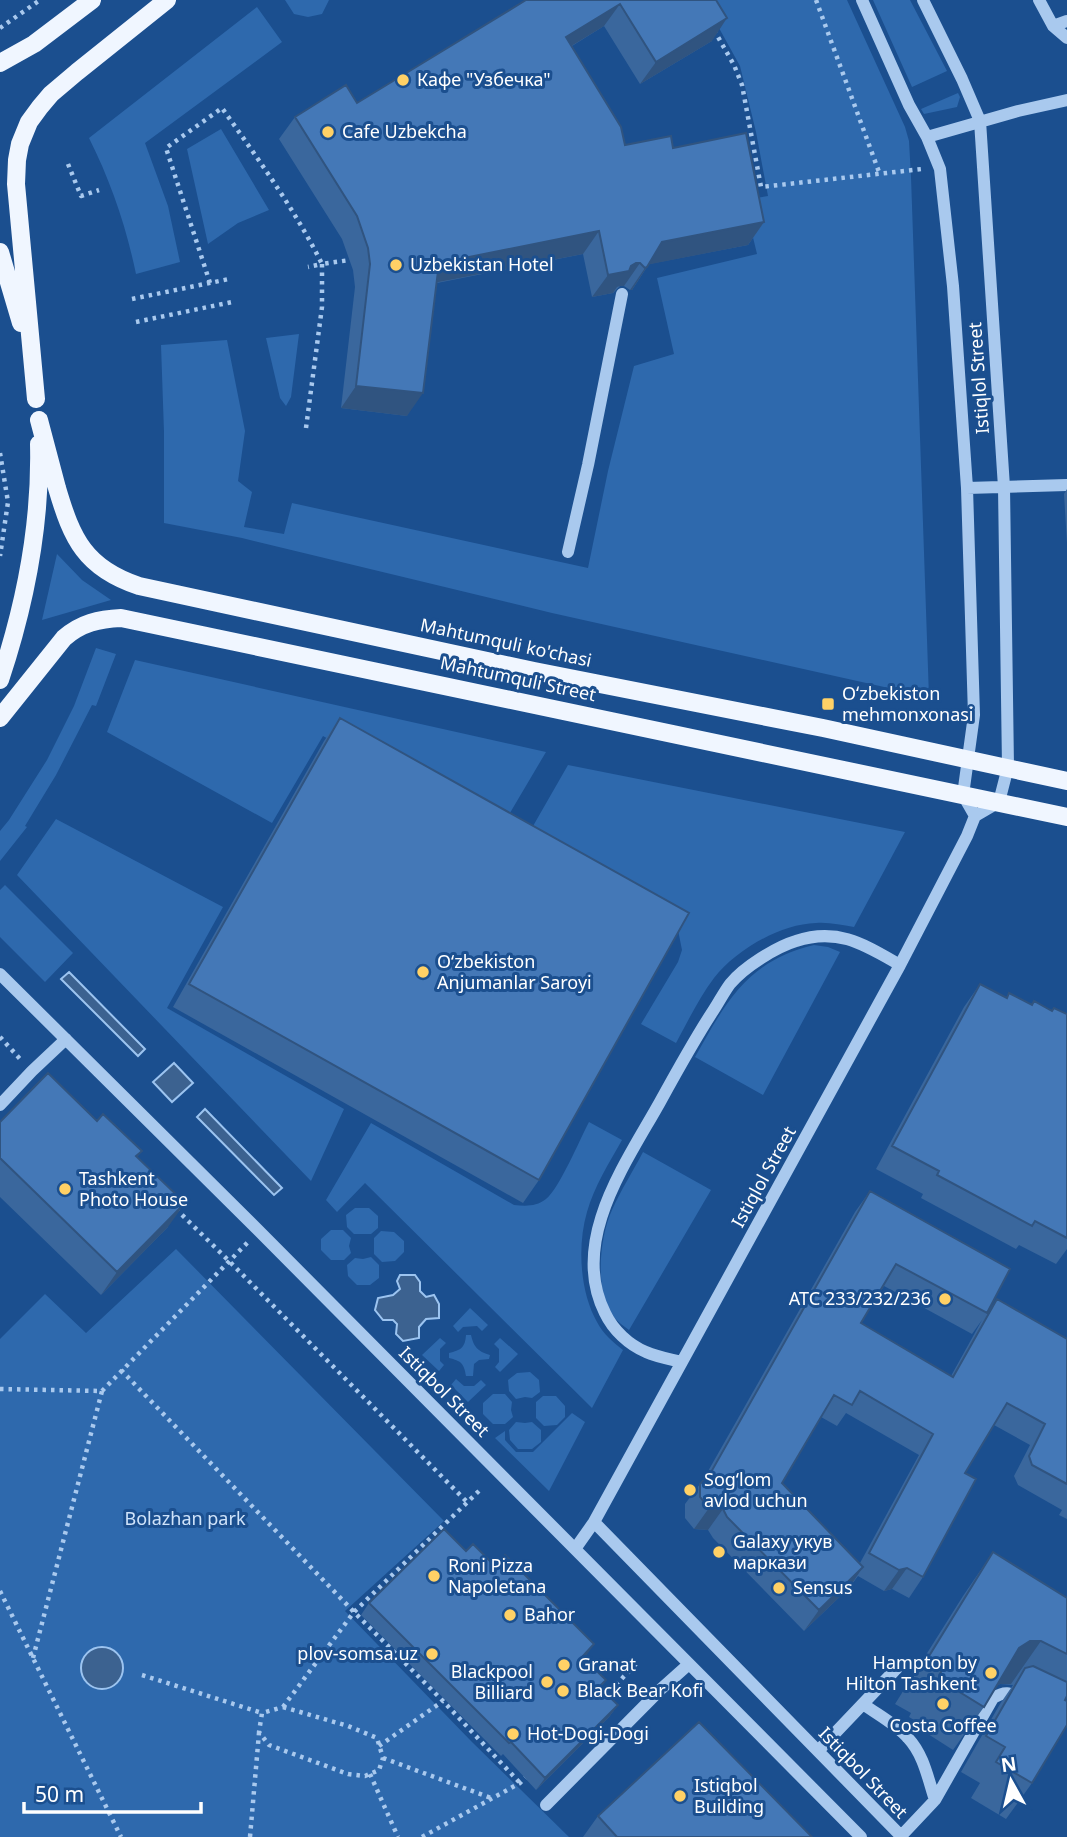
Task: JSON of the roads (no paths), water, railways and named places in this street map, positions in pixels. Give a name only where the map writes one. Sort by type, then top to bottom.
[{"type":"main road","points":[[0,64],[34,44],[92,0]]},
{"type":"main road","points":[[0,680],[17,621],[33,535],[38,489],[38,420],[16,184],[18,152],[34,114],[51,94],[167,0]]},
{"type":"main road","points":[[0,252],[24,337],[36,399]]},
{"type":"main road","name":"Mahtumquli ko'chasi","points":[[38,420],[71,531],[100,567],[125,581],[534,671],[810,725],[1067,781]]},
{"type":"main road","name":"Mahtumquli Street","points":[[0,718],[71,632],[86,623],[121,618],[1067,817]]},
{"type":"street","name":"Istiqlol Street","points":[[862,0],[940,169],[953,286],[967,488],[974,715],[963,795]]},
{"type":"street","name":"Istiqlol Street","points":[[923,0],[980,121],[1004,487],[1008,767],[999,802]]},
{"type":"street","points":[[1039,0],[1053,26],[1067,38]]},
{"type":"street","points":[[1053,26],[1067,21]]},
{"type":"street","points":[[927,137],[1067,100]]},
{"type":"street","points":[[568,552],[622,293]]},
{"type":"street","points":[[967,488],[1067,485]]},
{"type":"street","points":[[963,795],[975,816],[999,802]]},
{"type":"street","name":"Istiqlol Street","points":[[575,1549],[594,1522],[900,965],[975,816]]},
{"type":"street","points":[[682,1362],[645,1352],[622,1337],[608,1321],[599,1302],[595,1278],[595,1241],[611,1191],[699,1032],[730,984],[740,974],[777,949],[819,936],[847,938],[900,965]]},
{"type":"street","name":"Istiqbol Street","points":[[0,974],[861,1837]]},
{"type":"street","points":[[0,1105],[66,1039]]},
{"type":"street","name":"Istiqbol Street","points":[[594,1522],[901,1836]]},
{"type":"street","points":[[546,1805],[689,1664]]},
{"type":"street","points":[[818,1751],[897,1668]]},
{"type":"street","points":[[901,1836],[935,1800],[993,1698],[1001,1693],[1010,1693],[1034,1705]]},
{"type":"street","points":[[863,1704],[909,1739],[922,1760],[935,1800]]},
{"type":"place","name":"Кафе \"Узбечка\"","points":[[403,80]]},
{"type":"place","name":"Cafe Uzbekcha","points":[[328,132]]},
{"type":"place","name":"Uzbekistan Hotel","points":[[396,265]]},
{"type":"place","name":"Oʻzbekiston mehmonxonasi","points":[[828,704]]},
{"type":"place","name":"O‘zbekiston Anjumanlar Saroyi","points":[[423,972]]},
{"type":"place","name":"Tashkent Photo House","points":[[65,1189]]},
{"type":"place","name":"АТС 233/232/236","points":[[945,1299]]},
{"type":"place","name":"Sog‘lom avlod uchun","points":[[690,1490]]},
{"type":"place","name":"Galaxy укув маркази","points":[[719,1552]]},
{"type":"place","name":"Roni Pizza Napoletana","points":[[434,1576]]},
{"type":"place","name":"Sensus","points":[[779,1588]]},
{"type":"place","name":"Bahor","points":[[510,1615]]},
{"type":"place","name":"plov-somsa.uz","points":[[432,1654]]},
{"type":"place","name":"Granat","points":[[564,1665]]},
{"type":"place","name":"Hampton by Hilton Tashkent","points":[[991,1673]]},
{"type":"place","name":"Blackpool Billiard","points":[[547,1682]]},
{"type":"place","name":"Black Bear Kofi","points":[[563,1691]]},
{"type":"place","name":"Costa Coffee","points":[[943,1704]]},
{"type":"place","name":"Hot-Dogi-Dogi","points":[[513,1734]]},
{"type":"place","name":"Istiqbol Building","points":[[680,1796]]},
{"type":"park label","name":"Bolazhan park","points":[[185,1519]]}]
